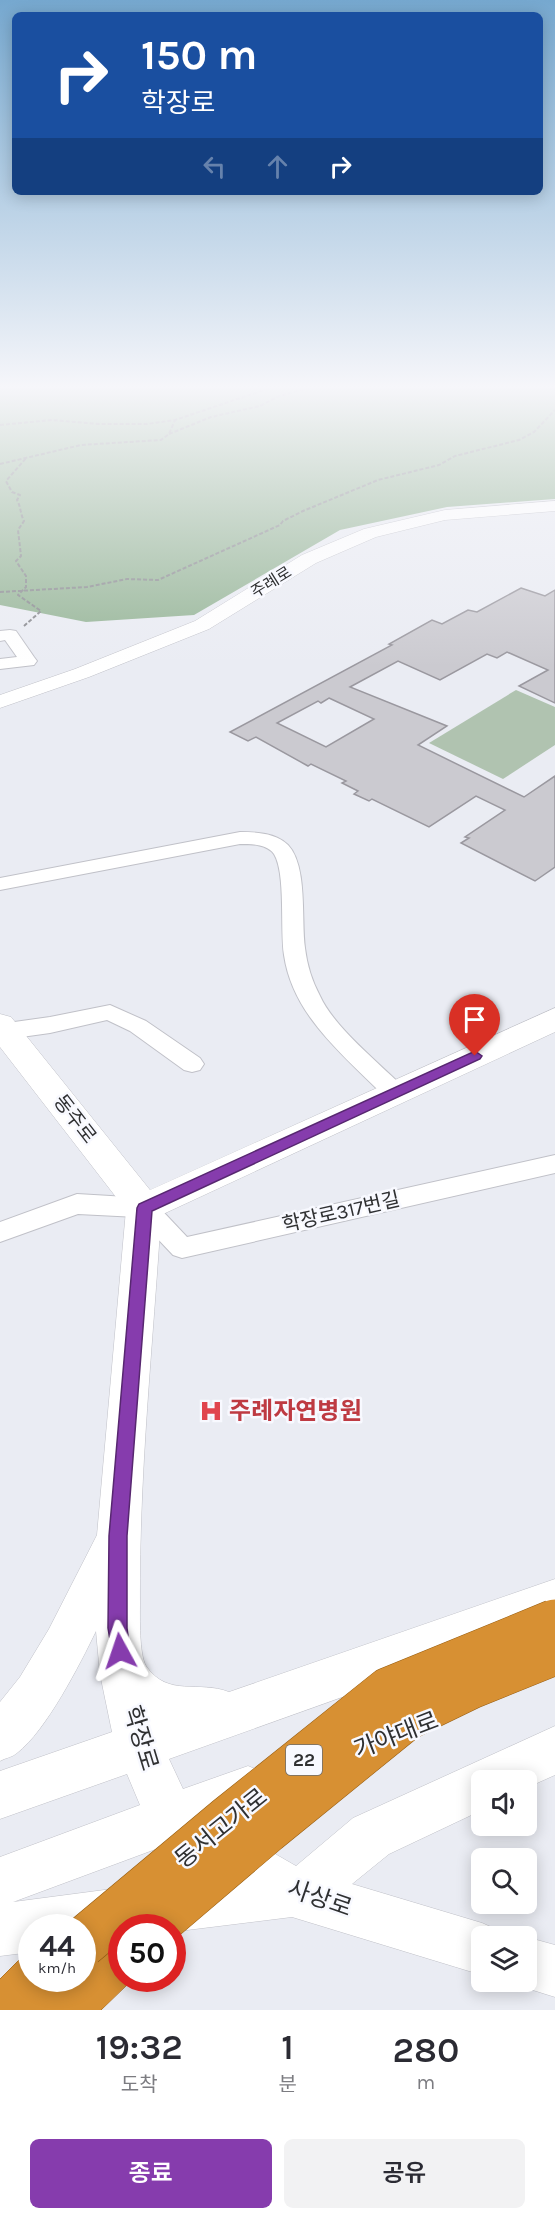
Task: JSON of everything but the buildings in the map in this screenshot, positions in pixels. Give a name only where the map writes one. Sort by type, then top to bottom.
[{"type":"highway","name":"동서고가로","points":[[96,1931],[229,1820],[389,1692],[555,1623]]},
{"type":"highway","name":"동서고가로","points":[[166,1914],[266,1829],[405,1716],[471,1684],[555,1650]]},
{"type":"highway","points":[[60,2010],[108,1965]]},
{"type":"highway","points":[[8,2010],[26,1992]]},
{"type":"main road","points":[[144,1208],[555,1019]]},
{"type":"main road","name":"동주로","points":[[2,1029],[144,1208]]},
{"type":"main road","name":"학장로","points":[[144,1208],[118,1536],[118,1628],[123,1674],[139,1745],[171,1819]]},
{"type":"main road","points":[[0,1737],[48,1677],[77,1623],[118,1536]]},
{"type":"main road","points":[[0,1795],[555,1600]]},
{"type":"main road","points":[[123,1674],[155,1705],[174,1710],[246,1708]]},
{"type":"main road","name":"가야대로","points":[[0,1882],[555,1675]]},
{"type":"main road","points":[[512,1770],[555,1750]]},
{"type":"main road","points":[[0,1930],[216,1900],[297,1893],[371,1836],[471,1789]]},
{"type":"main road","name":"사상로","points":[[171,1819],[297,1893],[471,1946]]},
{"type":"main road","points":[[537,1966],[555,1971]]},
{"type":"street","name":"주례로","points":[[0,702],[82,673],[202,625],[309,559],[370,533],[445,515],[555,506]]},
{"type":"street","points":[[0,664],[28,661],[5,636]]},
{"type":"street","points":[[0,884],[240,838],[253,838],[275,844],[282,851],[290,873],[295,956],[314,1008],[320,1017],[395,1092]]},
{"type":"street","name":"동주로","points":[[2,1029],[50,1025],[110,1012],[138,1026],[192,1064]]},
{"type":"street","name":"학장로317번길","points":[[144,1208],[182,1248],[555,1164]]},
{"type":"street","points":[[0,1232],[77,1204],[144,1208]]},
{"type":"street","points":[[186,1927],[216,1900]]},
{"type":"street","points":[[96,2010],[115,1992]]},
{"type":"path","points":[[7,480],[12,492],[20,495],[17,500],[20,506],[19,512],[24,521],[18,530],[21,556],[16,561],[26,576],[26,586],[18,592]]},
{"type":"path","points":[[0,592],[101,585],[127,579],[158,580],[245,538],[280,525],[283,521],[303,511],[379,480]]},
{"type":"path","points":[[5,636],[41,611],[35,605],[22,599],[18,592]]},
{"type":"green space","points":[[0,480],[555,480],[555,499],[447,507],[340,530],[194,615],[86,622],[0,605]]},
{"type":"green space","points":[[516,690],[555,707],[555,745],[503,779],[429,743]]},
{"type":"place","name":"주례자연병원","points":[[211,1411]]},
{"type":"route","points":[[120,1651],[118,1536],[144,1208],[475,1056]]}]
